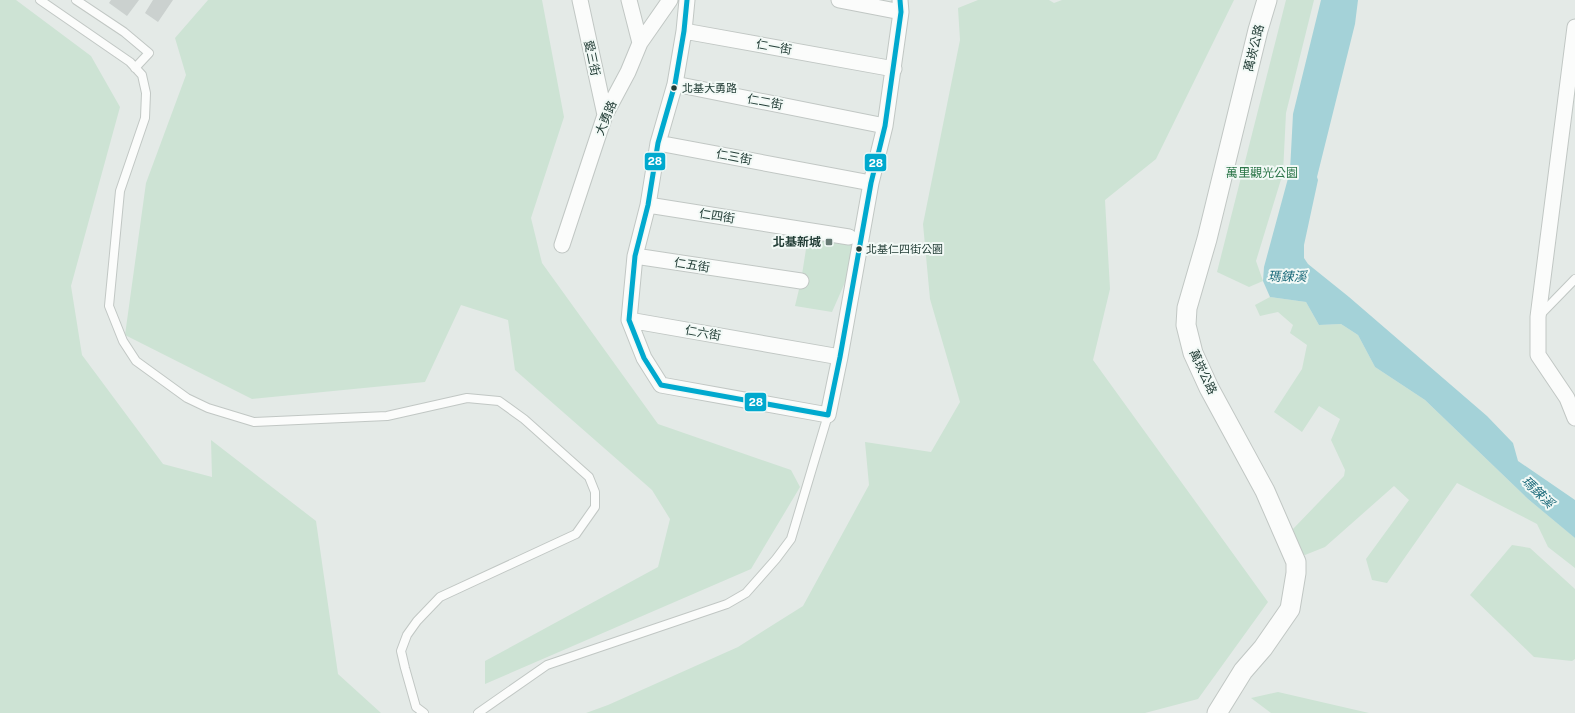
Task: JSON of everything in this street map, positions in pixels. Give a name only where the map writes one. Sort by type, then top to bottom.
[{"type":"street","name":"愛三街","points":[[580,0],[605,115]]},
{"type":"street","points":[[629,0],[640,43]]},
{"type":"street","name":"大勇路","points":[[562,245],[605,115],[628,72],[640,43],[670,0]]},
{"type":"street","points":[[687,0],[684,31],[675,84],[658,143],[648,205],[635,256],[629,320],[644,358],[661,385],[828,415],[840,357],[871,183],[885,126],[894,69],[901,6],[839,0]]},
{"type":"street","name":"萬崁公路","points":[[1217,713],[1243,671],[1263,648],[1290,609],[1296,573],[1296,562],[1265,491],[1209,388],[1192,353],[1186,325],[1187,308],[1207,239],[1258,30],[1267,0]]},
{"type":"street","points":[[1575,27],[1538,317],[1538,355],[1567,398],[1575,418]]},
{"type":"street","name":"仁一街","points":[[684,31],[894,69]]},
{"type":"street","name":"仁二街","points":[[675,84],[885,126]]},
{"type":"street","name":"仁三街","points":[[658,143],[871,183]]},
{"type":"street","name":"仁四街","points":[[648,205],[849,237]]},
{"type":"street","name":"仁五街","points":[[635,256],[801,281]]},
{"type":"street","name":"仁六街","points":[[629,320],[840,357]]},
{"type":"lane","points":[[40,0],[130,62],[142,75],[146,94],[145,118],[120,191],[109,306],[123,341],[136,361],[187,398],[208,408],[254,422],[387,416],[467,398],[499,401],[524,419],[589,477],[595,492],[595,507],[576,534],[440,597],[417,621],[407,635],[401,650],[416,707],[424,713]]},
{"type":"lane","points":[[76,0],[124,32],[149,53],[135,68]]},
{"type":"lane","points":[[1538,317],[1575,279]]},
{"type":"lane","points":[[478,713],[547,665],[727,604],[746,593],[776,559],[791,539],[828,415]]},
{"type":"green space","points":[[0,0],[16,0],[91,56],[120,107],[71,286],[82,355],[163,464],[212,477],[211,440],[316,521],[338,674],[381,713],[0,713]]},
{"type":"green space","points":[[208,0],[542,0],[564,117],[531,218],[542,263],[658,424],[791,470],[800,487],[751,569],[485,684],[485,661],[658,567],[670,519],[652,490],[515,370],[508,320],[461,305],[425,382],[252,399],[125,335],[146,183],[186,75],[175,38]]},
{"type":"green space","points":[[978,0],[1049,0],[1054,3],[1062,0],[1234,0],[1156,159],[1105,200],[1110,289],[1093,360],[1268,602],[1198,699],[1145,713],[586,713],[608,705],[738,647],[803,606],[869,485],[865,442],[931,452],[960,402],[930,299],[923,224],[960,40],[958,8]]},
{"type":"green space","name":"萬里觀光公園","points":[[1286,0],[1314,0],[1286,113],[1283,173],[1256,261],[1263,281],[1249,287],[1217,272]]},
{"type":"green space","points":[[809,230],[868,230],[832,312],[795,306],[801,281]]},
{"type":"green space","points":[[1270,297],[1306,302],[1319,325],[1341,324],[1358,335],[1375,367],[1425,400],[1528,499],[1575,538],[1575,568],[1548,547],[1537,524],[1457,483],[1387,583],[1372,580],[1366,559],[1409,500],[1394,486],[1325,547],[1305,555],[1297,552],[1293,529],[1344,476],[1345,470],[1331,440],[1340,419],[1319,406],[1302,432],[1274,412],[1302,369],[1307,345],[1290,333],[1293,325],[1278,312],[1260,316],[1255,305]]},
{"type":"green space","points":[[1512,545],[1530,548],[1575,589],[1575,659],[1572,661],[1534,657],[1470,595]]},
{"type":"green space","points":[[1278,692],[1369,713],[1271,713],[1251,698]]},
{"type":"water","name":"瑪鋉溪","points":[[1321,0],[1358,0],[1355,24],[1317,177],[1318,180],[1304,245],[1304,258],[1308,264],[1349,297],[1487,416],[1513,443],[1518,461],[1575,500],[1575,538],[1528,499],[1425,400],[1375,367],[1358,335],[1341,324],[1319,325],[1306,302],[1270,297],[1263,281],[1264,267],[1290,171],[1293,114]]},
{"type":"building","points":[[111,0],[139,0],[127,16],[109,3]]},
{"type":"building","points":[[153,0],[173,0],[158,22],[145,13]]},
{"type":"transit line","name":"28","points":[[687,0],[684,31],[675,84],[658,143],[648,205],[635,256],[629,320],[644,358],[661,385],[828,415],[840,357],[871,183],[885,126],[901,12],[900,0]]},
{"type":"place","name":"北基大勇路","points":[[674,88]]},
{"type":"place","name":"北基新城","points":[[829,242]]},
{"type":"place","name":"北基仁四街公園","points":[[859,249]]}]
